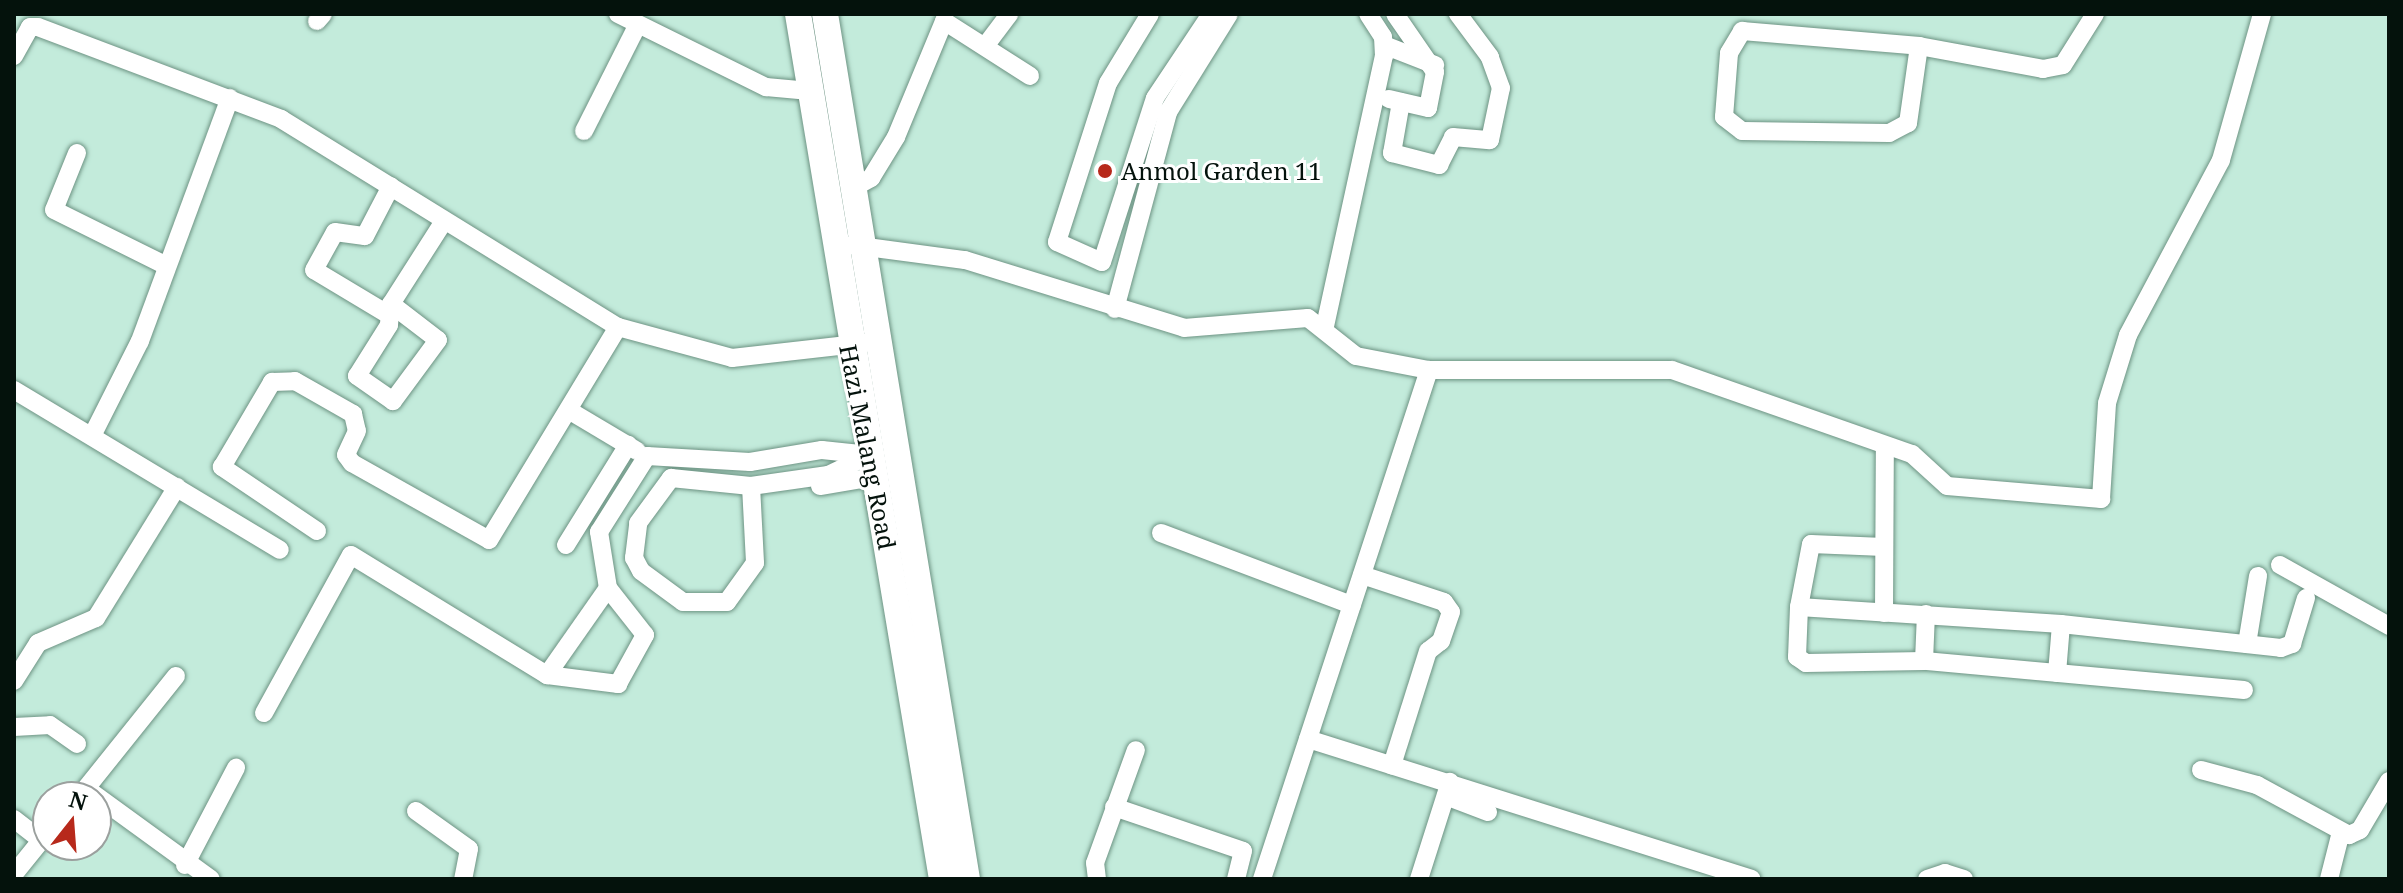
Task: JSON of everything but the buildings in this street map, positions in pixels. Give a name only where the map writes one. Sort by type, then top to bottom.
[{"type":"main road","name":"Hazi Malang Road","points":[[798,14],[848,346],[872,466],[967,879]]},
{"type":"main road","name":"Hazi Malang Road","points":[[825,14],[897,450],[927,708],[942,879]]},
{"type":"street","points":[[618,14],[636,28],[766,87],[810,91]]},
{"type":"street","points":[[986,45],[1009,14]]},
{"type":"street","points":[[1150,14],[1108,83],[1057,246],[1102,262],[1143,167],[1158,118],[1201,44],[1229,14]]},
{"type":"street","points":[[1201,44],[1211,14]]},
{"type":"street","points":[[1325,326],[1376,95],[1384,45],[1368,14]]},
{"type":"street","points":[[1376,95],[1428,108],[1435,65],[1395,14]]},
{"type":"street","points":[[1401,102],[1392,153],[1439,165],[1453,137],[1490,140],[1501,88],[1490,57],[1458,14]]},
{"type":"street","points":[[1919,46],[1902,131],[1742,131],[1724,117],[1729,53],[1742,31],[1919,46],[2043,69],[2063,65],[2095,14]]},
{"type":"street","points":[[833,245],[862,244],[965,260],[1184,328],[1288,315],[1325,326],[1356,356],[1429,370],[1650,366],[1919,458],[1947,486],[2101,499],[2107,403],[2128,335],[2221,160],[2262,14]]},
{"type":"street","points":[[853,188],[871,178],[896,137],[944,21],[986,45],[1030,76]]},
{"type":"street","points":[[14,56],[30,27],[38,27],[281,119],[618,327],[732,358],[878,341]]},
{"type":"street","points":[[584,131],[636,28]]},
{"type":"street","points":[[1384,45],[1435,65]]},
{"type":"street","points":[[93,434],[121,388],[230,98]]},
{"type":"street","points":[[77,153],[54,210],[165,265]]},
{"type":"street","points":[[1115,309],[1136,224],[1143,167]]},
{"type":"street","points":[[391,186],[365,236],[335,232],[314,270],[390,310],[438,340],[393,401],[356,377],[390,310],[444,221]]},
{"type":"street","points":[[1118,219],[1136,224]]},
{"type":"street","points":[[317,531],[222,467],[282,377],[353,414],[357,431],[346,455],[352,463],[489,540],[570,411],[618,327]]},
{"type":"street","points":[[1262,879],[1429,370]]},
{"type":"street","points":[[14,390],[93,434],[280,550]]},
{"type":"street","points":[[570,411],[647,456],[750,462],[822,450],[872,466]]},
{"type":"street","points":[[566,545],[628,445]]},
{"type":"street","points":[[1884,613],[1885,447]]},
{"type":"street","points":[[814,487],[872,466],[897,450]]},
{"type":"street","points":[[264,713],[351,555],[547,675],[612,687],[623,679],[645,635],[608,588],[599,532],[647,456]]},
{"type":"street","points":[[751,486],[755,563],[727,602],[683,602],[641,571],[634,558],[638,523],[671,478],[751,486],[872,466]]},
{"type":"street","points":[[14,681],[38,643],[96,618],[177,487]]},
{"type":"street","points":[[1161,533],[1352,605]]},
{"type":"street","points":[[1884,547],[1811,544],[1799,607],[1802,663],[1924,661],[2244,690]]},
{"type":"street","points":[[2280,565],[2389,626]]},
{"type":"street","points":[[1362,575],[1444,602],[1451,612],[1441,641],[1428,651],[1392,765]]},
{"type":"street","points":[[2247,644],[2258,576]]},
{"type":"street","points":[[547,675],[608,588]]},
{"type":"street","points":[[1799,607],[2061,624],[2247,644],[2292,644],[2306,598]]},
{"type":"street","points":[[1924,661],[1926,614]]},
{"type":"street","points":[[2057,673],[2061,624]]},
{"type":"street","points":[[93,781],[176,676]]},
{"type":"street","points":[[14,727],[50,725],[77,744]]},
{"type":"street","points":[[1308,739],[1392,765],[1448,789],[1751,879]]},
{"type":"street","points":[[1097,879],[1095,863],[1136,750]]},
{"type":"street","points":[[185,865],[236,768]]},
{"type":"street","points":[[2201,770],[2257,785],[2341,832],[2360,830],[2389,781]]},
{"type":"street","points":[[1448,789],[1488,812]]},
{"type":"street","points":[[1419,879],[1448,789]]},
{"type":"street","points":[[1114,807],[1243,851],[1236,879]]},
{"type":"street","points":[[416,811],[469,849],[463,879]]},
{"type":"street","points":[[112,813],[185,865],[211,879]]},
{"type":"street","points":[[14,819],[32,829]]},
{"type":"street","points":[[2329,879],[2341,832]]},
{"type":"street","points":[[14,874],[32,851]]},
{"type":"street","points":[[1927,879],[1945,873],[1964,879]]},
{"type":"place","name":"Anmol Garden 11","points":[[1105,171]]}]
